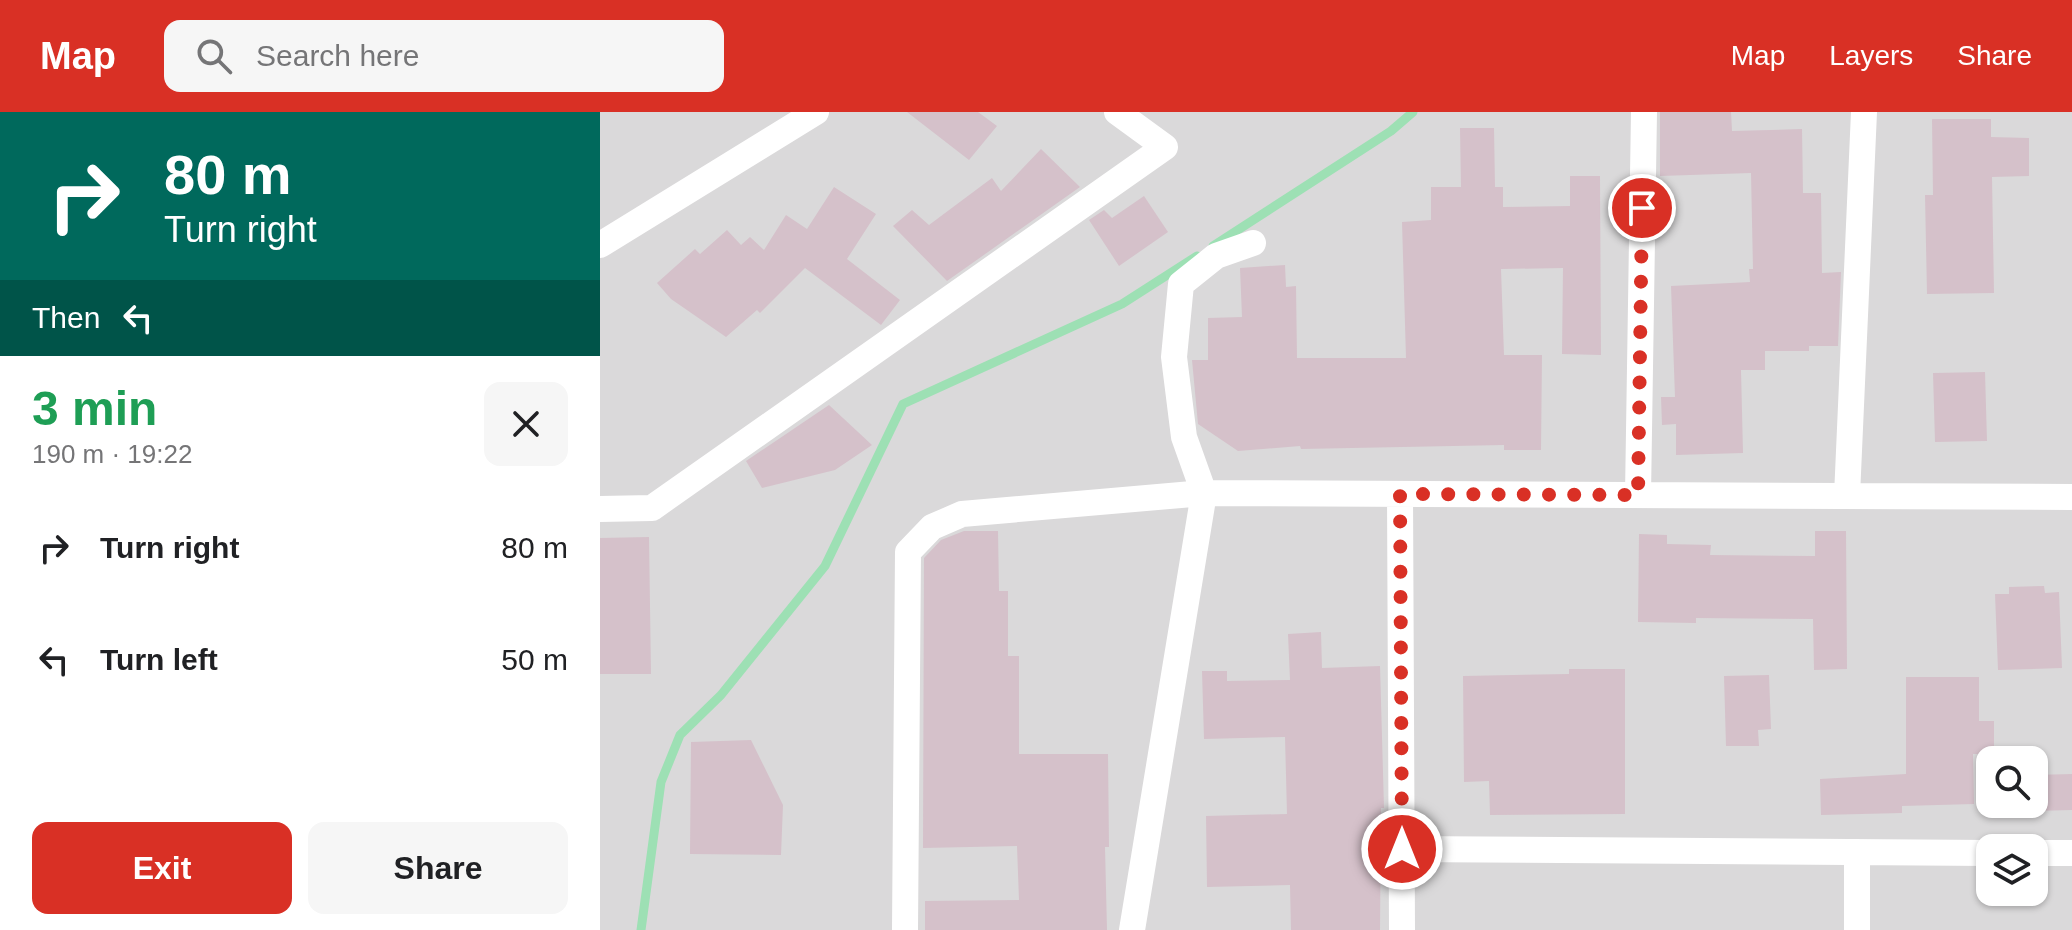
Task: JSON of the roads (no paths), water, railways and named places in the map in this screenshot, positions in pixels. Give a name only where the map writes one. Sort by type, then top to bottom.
[{"type":"street","points":[[600,245],[816,112]]},
{"type":"street","points":[[600,509],[652,508],[1165,147],[1117,112]]},
{"type":"street","points":[[1638,495],[1644,112]]},
{"type":"street","points":[[1847,496],[1864,112]]},
{"type":"street","points":[[1132,930],[1204,493],[1184,437],[1174,357],[1181,284],[1216,256],[1253,243]]},
{"type":"street","points":[[905,930],[908,552],[932,527],[962,514],[1204,493],[2072,497]]},
{"type":"street","points":[[1400,494],[1402,930]]},
{"type":"street","points":[[1402,849],[1976,853]]},
{"type":"street","points":[[1857,852],[1857,930]]},
{"type":"street","points":[[2048,853],[2072,853]]},
{"type":"waterway","points":[[1213,246],[1391,131],[1413,112]]},
{"type":"waterway","points":[[641,930],[661,782],[680,735],[721,695],[825,566],[903,404],[1122,304],[1197,256]]}]
